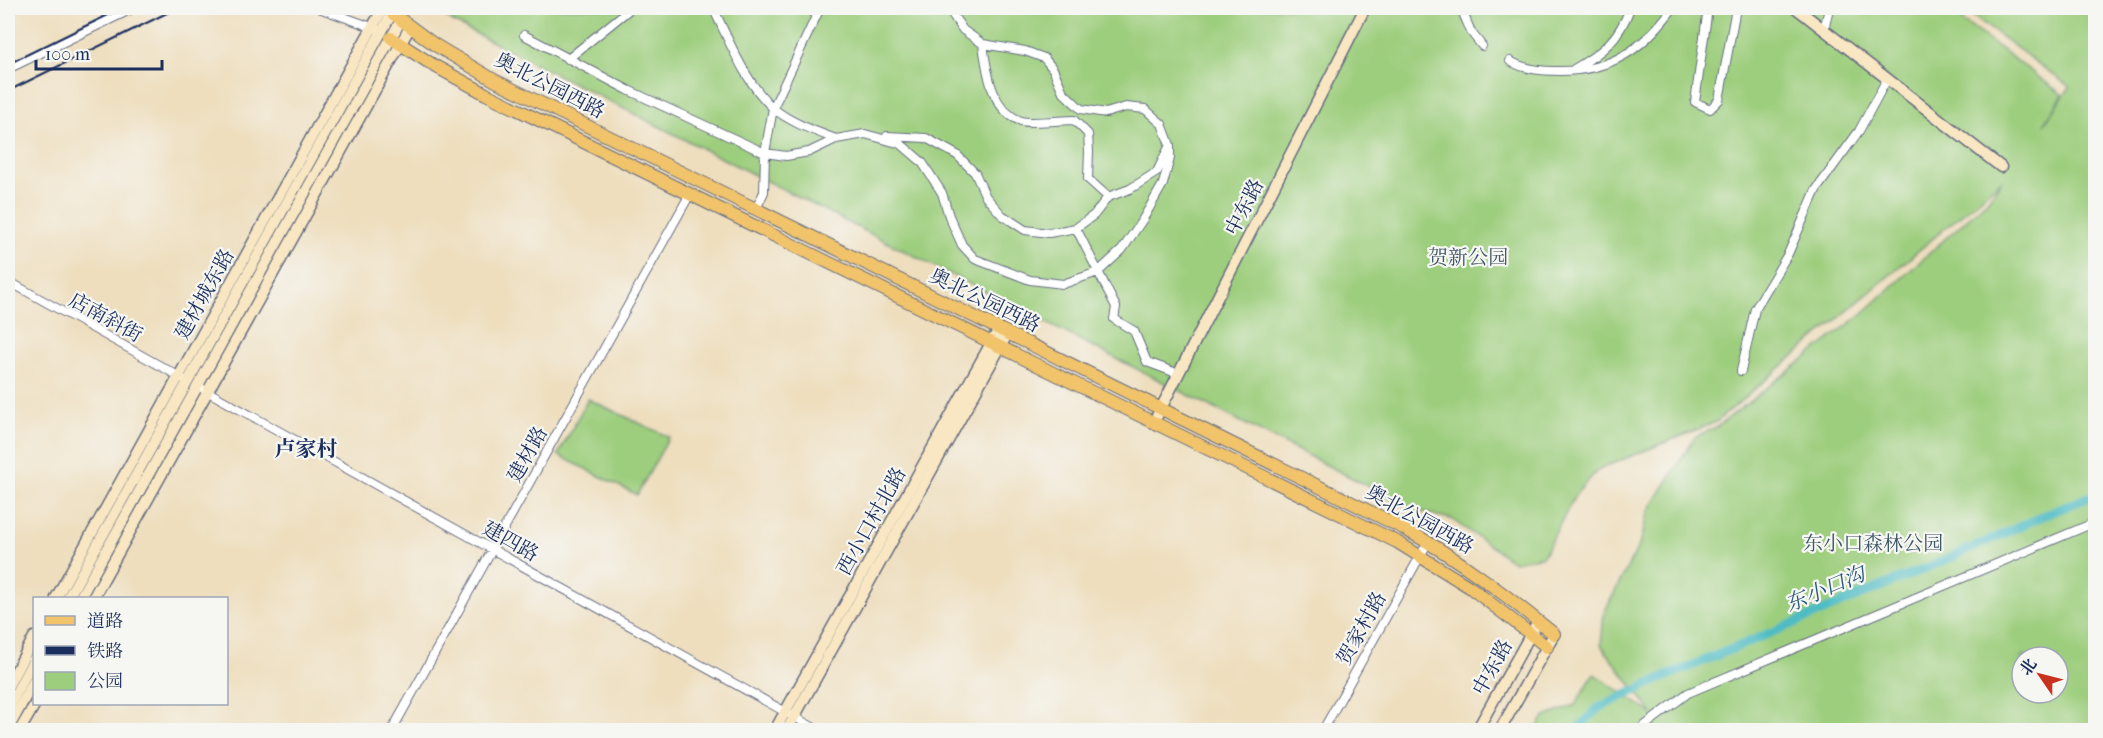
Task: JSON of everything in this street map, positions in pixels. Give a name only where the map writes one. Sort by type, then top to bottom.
[{"type":"main road","name":"奥北公园西路","points":[[390,25],[466,83],[1373,529],[1421,555],[1471,588],[1547,647]]},
{"type":"main road","name":"奥北公园西路","points":[[390,25],[494,80],[1428,542],[1487,581],[1554,634]]},
{"type":"street","points":[[8,69],[134,8]]},
{"type":"street","points":[[319,8],[360,22],[390,25]]},
{"type":"street","points":[[568,58],[631,8]]},
{"type":"street","points":[[713,8],[747,75],[773,108],[801,125],[836,139]]},
{"type":"street","points":[[756,209],[764,192],[765,153],[773,108],[820,8]]},
{"type":"street","points":[[865,134],[901,144],[922,162],[942,193],[962,245],[975,259],[1030,280],[1063,284],[1098,272],[1122,250],[1143,219],[1162,184],[1170,158],[1170,145],[1162,124],[1145,109],[1126,107],[1106,113],[1081,109],[1063,92],[1053,69],[1044,58],[1025,51],[983,44],[963,30],[948,8]]},
{"type":"street","name":"中东路","points":[[1154,422],[1365,8]]},
{"type":"street","points":[[1461,8],[1471,32],[1482,46]]},
{"type":"street","points":[[1570,71],[1611,43],[1625,23],[1630,8]]},
{"type":"street","points":[[1510,61],[1531,69],[1545,71],[1570,71],[1604,66],[1641,44],[1673,8]]},
{"type":"street","points":[[1708,8],[1695,102],[1710,109],[1719,100],[1736,8]]},
{"type":"street","points":[[1796,8],[2001,167]]},
{"type":"street","points":[[1824,30],[1829,8]]},
{"type":"street","name":"建材城东路","points":[[81,597],[193,384],[390,25]]},
{"type":"street","name":"建材城东路","points":[[69,597],[193,384],[390,25]]},
{"type":"street","points":[[524,35],[628,90],[765,153],[786,156],[809,152],[836,139],[865,134],[926,138],[957,154],[975,173],[987,198],[1002,215],[1025,230],[1048,233],[1076,228],[1094,215],[1108,197],[1130,189],[1157,172],[1170,145]]},
{"type":"street","points":[[983,44],[986,69],[999,106],[1022,122],[1074,120],[1088,134],[1088,179],[1108,197]]},
{"type":"street","points":[[1741,371],[1755,309],[1788,254],[1816,190],[1859,131],[1887,79]]},
{"type":"street","name":"建材路","points":[[392,730],[690,194]]},
{"type":"street","points":[[1076,228],[1116,307],[1114,319],[1134,331],[1147,362],[1179,374]]},
{"type":"street","name":"店南斜街","points":[[8,281],[193,384]]},
{"type":"street","name":"西小口村北路","points":[[775,730],[790,715],[1004,331]]},
{"type":"street","name":"建材城东路","points":[[57,597],[193,384]]},
{"type":"street","name":"建材城东路","points":[[93,597],[193,384]]},
{"type":"street","name":"建四路","points":[[193,384],[818,730]]},
{"type":"street","points":[[1640,730],[1688,693],[2096,522]]},
{"type":"street","name":"贺家村路","points":[[1323,730],[1428,542]]},
{"type":"street","name":"中东路","points":[[1477,730],[1538,621]]},
{"type":"street","name":"中东路","points":[[1500,730],[1554,634]]},
{"type":"street","points":[[8,729],[18,683],[33,640]]},
{"type":"street","points":[[18,683],[33,660]]},
{"type":"street","points":[[8,708],[15,697]]},
{"type":"street","points":[[20,730],[34,705]]},
{"type":"street","name":"西小口村北路","points":[[787,730],[790,715]]},
{"type":"green space","name":"贺新公园","points":[[436,8],[1945,8],[2063,95],[2044,124],[2070,87],[1962,8],[2095,8],[2095,730],[1536,730],[1543,718],[1575,705],[1594,674],[1654,715],[1601,645],[1604,613],[1641,541],[1648,512],[1695,437],[1718,426],[1862,314],[1987,201],[2002,180],[1716,422],[1599,469],[1576,494],[1543,556],[1514,562],[1451,519],[1417,511],[453,22]]},
{"type":"green space","points":[[588,399],[669,437],[637,495],[558,455]]},
{"type":"waterway","name":"东小口沟","points":[[1577,730],[1598,708],[1660,679],[1943,561],[2096,494]]},
{"type":"railway","points":[[8,64],[122,8]]},
{"type":"railway","points":[[8,91],[177,8]]},
{"type":"district","name":"卢家村","points":[[306,449]]},
{"type":"park label","name":"东小口森林公园","points":[[1873,543]]}]
